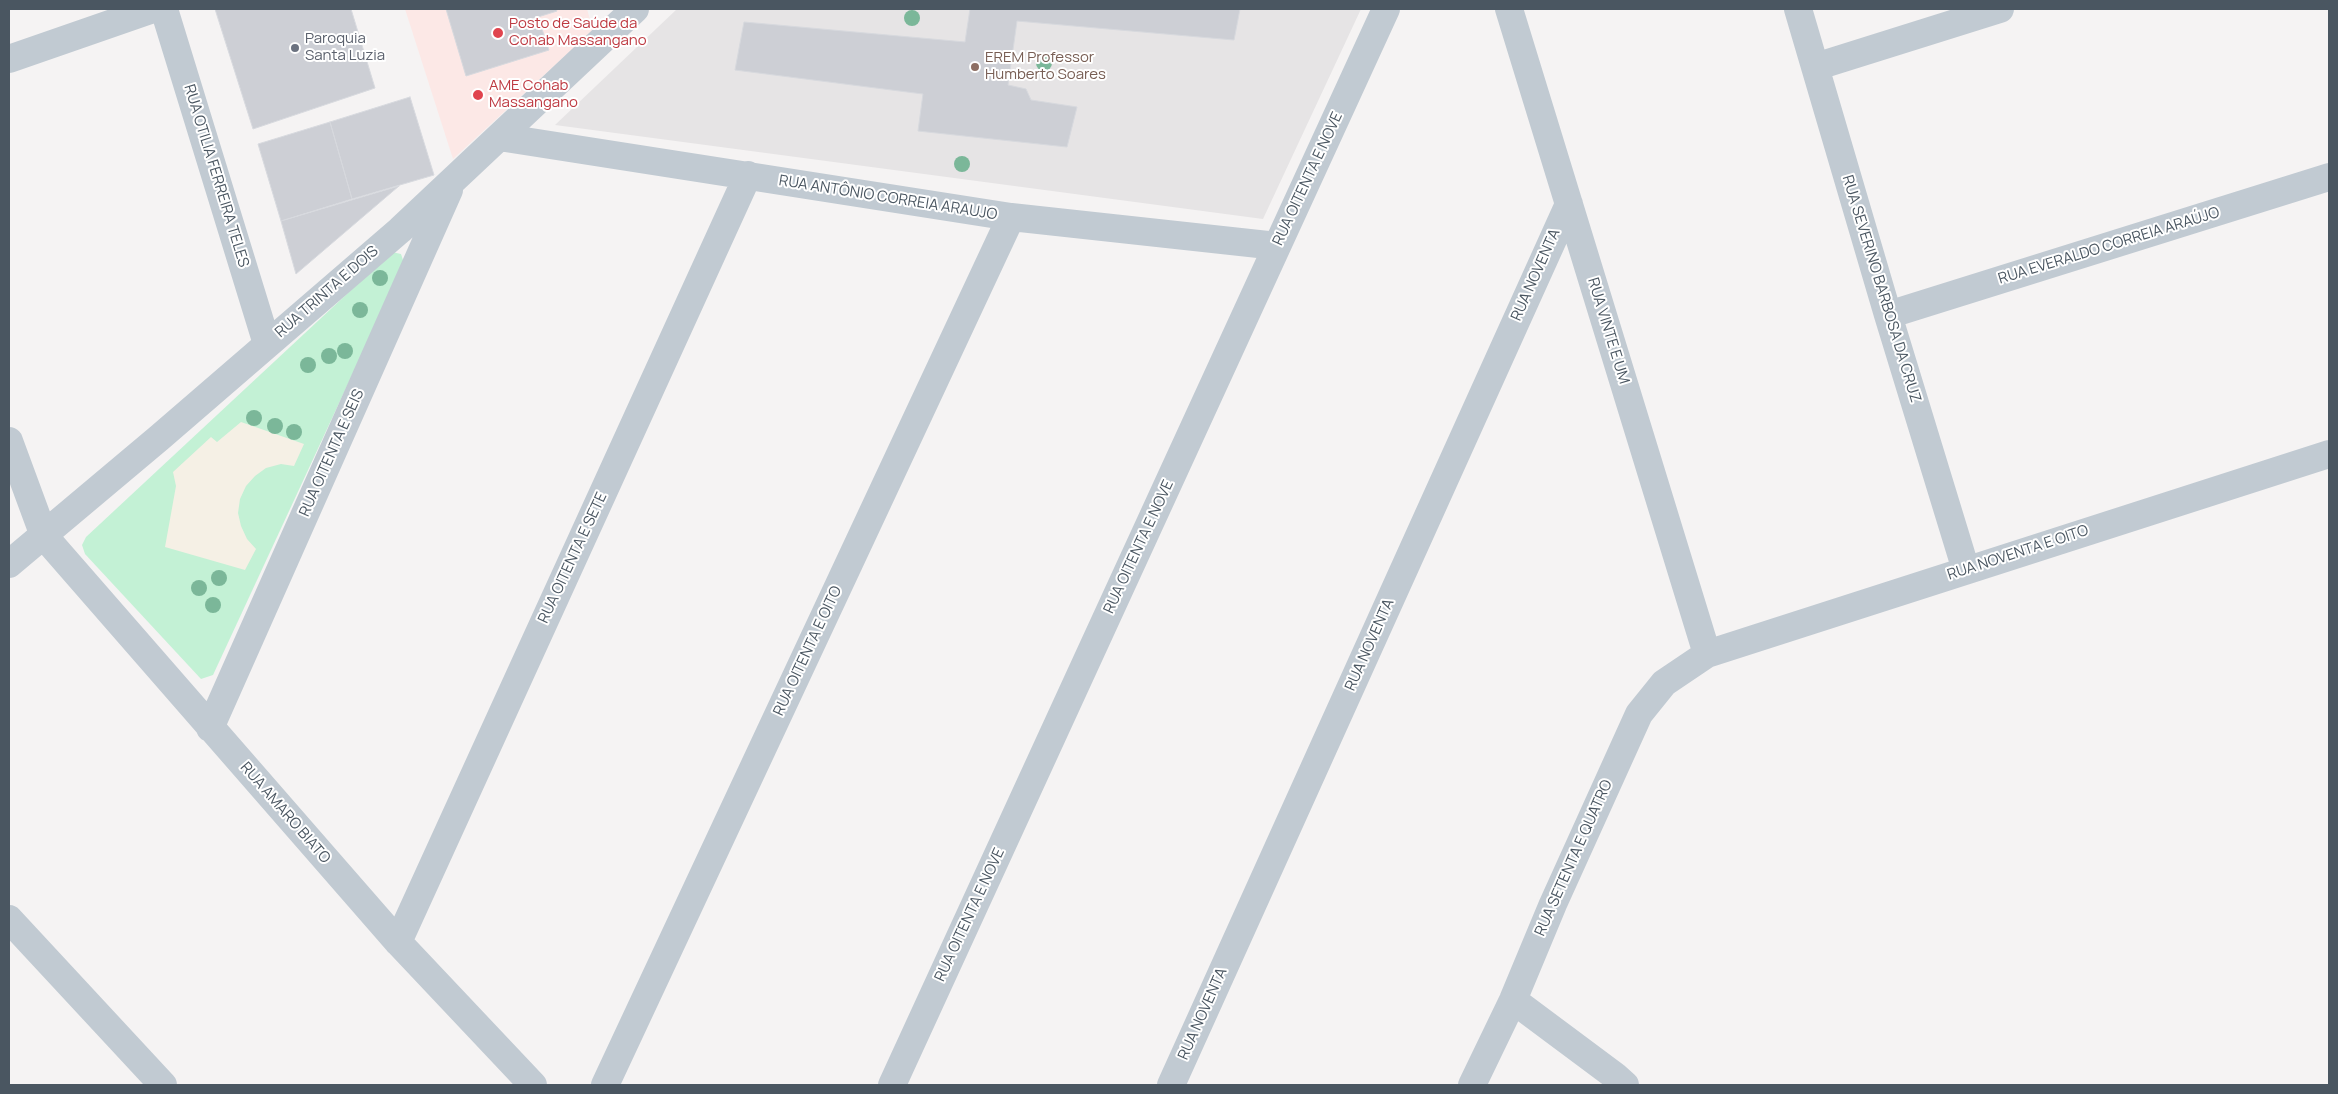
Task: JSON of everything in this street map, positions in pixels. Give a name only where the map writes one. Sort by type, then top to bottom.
[{"type":"street","points":[[9,59],[153,9]]},
{"type":"street","name":"RUA OTILIA FERREIRA TELES","points":[[164,9],[267,344]]},
{"type":"street","name":"RUA TRINTA E DOIS","points":[[9,564],[400,230],[635,9]]},
{"type":"street","name":"RUA OITENTA E NOVE","points":[[892,1085],[1386,9]]},
{"type":"street","name":"RUA VINTE E UM","points":[[1509,9],[1707,654]]},
{"type":"street","name":"RUA SEVERINO BARBOSA DA CRUZ","points":[[1798,9],[1888,315],[1966,570]]},
{"type":"street","points":[[1815,67],[2000,9]]},
{"type":"street","name":"RUA ANTÔNIO CORREIA ARAUJO","points":[[500,137],[1011,218],[1277,246]]},
{"type":"street","name":"RUA OITENTA E SETE","points":[[398,942],[748,175]]},
{"type":"street","name":"RUA EVERALDO CORREIA ARAÚJO","points":[[1888,315],[2329,177]]},
{"type":"street","name":"RUA OITENTA E SEIS","points":[[210,728],[454,178]]},
{"type":"street","name":"RUA NOVENTA","points":[[1171,1085],[1569,204]]},
{"type":"street","name":"RUA OITENTA E OITO","points":[[605,1085],[1011,218]]},
{"type":"street","points":[[9,441],[44,536]]},
{"type":"street","name":"RUA NOVENTA E OITO","points":[[1707,654],[2329,454]]},
{"type":"street","name":"RUA AMARO BIATO","points":[[44,536],[398,942],[533,1085]]},
{"type":"street","name":"RUA SETENTA E QUATRO","points":[[1472,1085],[1514,1000],[1553,904],[1639,714],[1664,683],[1707,654]]},
{"type":"street","points":[[9,919],[162,1085]]},
{"type":"street","points":[[1514,1000],[1625,1085]]},
{"type":"shaded area","name":"AME Cohab Massangano","points":[[405,9],[587,9],[593,30],[453,159]]},
{"type":"shaded area","name":"EREM Professor Humberto Soares","points":[[677,9],[1361,9],[1263,219],[555,125]]},
{"type":"green space","points":[[392,252],[401,254],[404,263],[213,675],[201,679],[85,554],[82,545],[86,537]]},
{"type":"sand","points":[[241,422],[304,444],[294,466],[281,464],[266,468],[246,486],[240,499],[238,513],[247,539],[256,549],[245,570],[165,547],[176,486],[173,472],[211,437],[217,442]]},
{"type":"building","name":"Paroquia Santa Luzia","points":[[215,9],[351,9],[375,88],[253,129]]},
{"type":"building","name":"Posto de Saúde da Cohab Massangano","points":[[446,9],[556,9],[557,11],[538,17],[549,50],[466,76]]},
{"type":"building","points":[[970,9],[1240,9],[1234,40],[1017,21],[1008,85],[1026,89],[1031,100],[1077,107],[1067,147],[918,131],[923,94],[735,70],[744,22],[965,42]]},
{"type":"building","points":[[410,97],[434,175],[352,199],[330,122]]},
{"type":"building","points":[[330,122],[352,199],[281,221],[258,144]]},
{"type":"building","points":[[399,186],[296,274],[281,221]]},
{"type":"place","name":"Posto de Saúde da Cohab Massangano","points":[[498,33]]},
{"type":"place","name":"Paroquia Santa Luzia","points":[[295,48]]},
{"type":"place","name":"EREM Professor Humberto Soares","points":[[975,67]]},
{"type":"place","name":"AME Cohab Massangano","points":[[478,95]]}]
